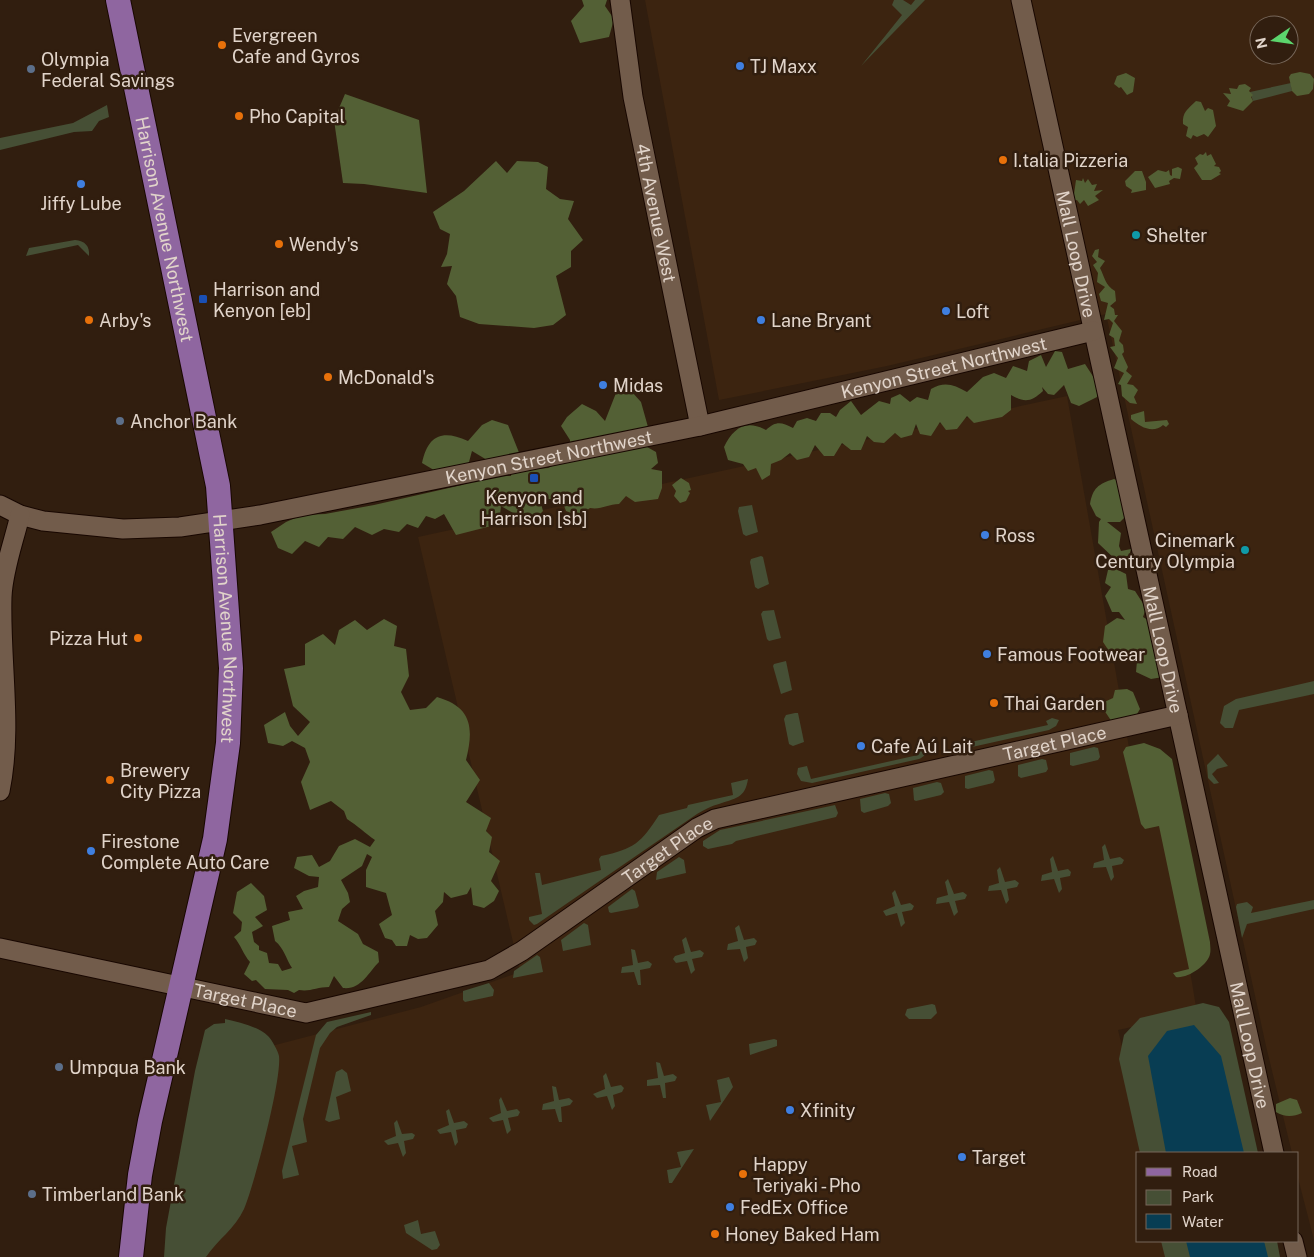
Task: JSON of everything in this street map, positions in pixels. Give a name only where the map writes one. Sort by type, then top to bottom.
[{"type":"main road","name":"Harrison Avenue Northwest","points":[[118,0],[218,486],[231,668],[228,743],[215,840],[150,1120],[140,1176],[131,1257]]},
{"type":"street","name":"4th Avenue West","points":[[620,0],[633,97],[700,426]]},
{"type":"street","name":"Mall Loop Drive","points":[[1021,0],[1274,1152]]},
{"type":"street","name":"Kenyon Street Northwest","points":[[0,505],[20,515],[72,525],[123,529],[180,526],[260,515],[700,426],[1093,331]]},
{"type":"street","points":[[0,791],[5,714],[1,649],[2,594],[20,515]]},
{"type":"street","name":"Target Place","points":[[0,948],[306,1013],[489,970],[522,951],[696,828],[715,819],[1178,715]]},
{"type":"street","points":[[1293,1242],[1297,1257]]},
{"type":"shaded area","points":[[645,0],[1314,0],[1314,1240],[1299,1182],[1299,1152],[1292,1152],[1266,1046],[1106,314],[887,366],[719,400]]},
{"type":"shaded area","points":[[1067,396],[1130,753],[1166,825],[1197,1013],[1118,1030],[1148,1152],[1136,1152],[1136,1242],[1169,1242],[1173,1257],[204,1257],[260,1049],[421,1007],[520,972],[418,537]]},
{"type":"green space","points":[[582,0],[607,0],[605,6],[614,19],[609,37],[580,43],[571,21],[584,6]]},
{"type":"green space","points":[[894,0],[903,0],[911,5],[915,0],[925,0],[861,66],[902,15],[892,5]]},
{"type":"green space","points":[[1300,72],[1310,74],[1314,79],[1313,89],[1309,94],[1297,96],[1292,91],[1289,77],[1291,74]]},
{"type":"green space","points":[[1126,73],[1135,78],[1133,92],[1127,95],[1121,87],[1119,88],[1114,84],[1117,76]]},
{"type":"green space","points":[[1291,83],[1292,91],[1253,101],[1250,92]]},
{"type":"green space","points":[[1245,84],[1251,88],[1249,91],[1253,95],[1251,97],[1253,101],[1243,111],[1227,106],[1230,101],[1223,93],[1231,94],[1229,88],[1237,89],[1239,85]]},
{"type":"green space","points":[[345,94],[419,120],[427,193],[343,183],[334,120]]},
{"type":"green space","points":[[1196,101],[1201,102],[1205,111],[1208,108],[1213,110],[1216,126],[1208,137],[1204,134],[1197,137],[1193,135],[1191,139],[1186,136],[1188,127],[1183,124],[1183,116]]},
{"type":"green space","points":[[107,105],[109,117],[99,121],[92,131],[74,132],[0,150],[0,138],[73,123]]},
{"type":"green space","points":[[1206,152],[1207,156],[1211,154],[1216,164],[1214,166],[1219,167],[1221,171],[1219,173],[1221,174],[1211,180],[1202,180],[1194,168],[1198,164],[1195,158]]},
{"type":"green space","points":[[496,161],[507,173],[517,161],[538,162],[548,167],[546,189],[560,199],[574,201],[568,219],[583,240],[571,251],[571,267],[556,276],[566,315],[553,325],[534,328],[479,324],[460,317],[456,296],[447,284],[452,266],[441,267],[447,254],[450,234],[440,229],[433,212],[464,191]]},
{"type":"green space","points":[[1178,167],[1182,169],[1180,179],[1174,178],[1169,181],[1170,184],[1155,188],[1148,177],[1158,170],[1166,172],[1169,170],[1172,176],[1172,169]]},
{"type":"green space","points":[[1135,171],[1142,171],[1146,182],[1146,190],[1131,193],[1132,190],[1126,186],[1125,181]]},
{"type":"green space","points":[[1083,178],[1085,183],[1088,179],[1092,185],[1097,184],[1094,191],[1103,190],[1095,196],[1099,200],[1088,206],[1084,200],[1080,204],[1077,200],[1073,201],[1076,180],[1082,181]]},
{"type":"green space","points":[[75,240],[86,245],[89,249],[89,256],[78,245],[26,256],[29,248]]},
{"type":"green space","points":[[1099,249],[1098,257],[1105,261],[1100,268],[1107,284],[1115,291],[1116,301],[1110,306],[1114,309],[1115,315],[1118,315],[1114,321],[1122,331],[1119,341],[1123,345],[1124,352],[1122,354],[1128,367],[1126,371],[1132,376],[1127,384],[1133,385],[1138,390],[1134,397],[1137,404],[1130,403],[1122,396],[1121,385],[1118,384],[1124,373],[1114,368],[1118,358],[1110,347],[1115,346],[1114,338],[1109,335],[1113,323],[1109,319],[1104,320],[1108,303],[1101,301],[1099,294],[1105,287],[1097,282],[1098,273],[1093,265],[1097,262],[1092,256],[1095,250]]},
{"type":"green space","points":[[1055,351],[1062,352],[1068,369],[1085,364],[1098,384],[1097,397],[1079,406],[1071,403],[1064,385],[1054,395],[1048,394],[1042,387],[1043,391],[1028,400],[1011,395],[1011,410],[1002,417],[974,423],[967,416],[957,429],[946,430],[940,422],[931,436],[920,434],[916,424],[912,435],[901,438],[895,433],[884,443],[874,442],[867,436],[861,450],[851,450],[842,443],[834,456],[824,456],[815,445],[809,457],[797,460],[790,453],[781,460],[771,464],[770,475],[762,480],[756,468],[748,471],[743,464],[728,460],[724,447],[736,430],[741,427],[752,425],[766,430],[779,423],[793,428],[797,421],[807,418],[816,421],[821,413],[830,413],[836,417],[840,410],[851,401],[861,415],[879,401],[890,404],[891,398],[900,394],[910,402],[917,397],[928,400],[931,389],[941,385],[954,386],[967,392],[983,377],[994,373],[1006,378],[1013,366],[1027,371],[1029,361],[1041,355],[1046,367]]},
{"type":"green space","points":[[632,392],[641,402],[648,427],[640,443],[656,452],[658,463],[651,469],[662,471],[662,488],[658,499],[635,502],[626,496],[619,504],[590,508],[579,516],[566,511],[561,498],[540,500],[543,511],[531,523],[514,522],[513,513],[501,506],[499,524],[456,535],[444,514],[435,519],[426,516],[418,528],[407,524],[399,532],[384,529],[372,535],[355,527],[343,539],[328,537],[319,547],[305,541],[292,554],[278,548],[271,532],[286,522],[302,515],[325,514],[374,505],[462,485],[485,475],[511,476],[513,456],[487,460],[472,451],[469,462],[454,482],[422,463],[428,446],[438,437],[451,435],[468,441],[482,425],[492,420],[508,425],[526,470],[548,468],[569,458],[570,440],[561,426],[567,417],[582,404],[596,411],[605,421],[616,393]]},
{"type":"green space","points":[[1144,411],[1145,422],[1167,420],[1169,424],[1166,427],[1163,425],[1159,428],[1151,429],[1138,425],[1131,419],[1131,415]]},
{"type":"green space","points":[[681,478],[689,483],[691,490],[688,491],[690,493],[686,501],[680,503],[674,496],[676,491],[672,485]]},
{"type":"green space","points":[[1114,479],[1132,486],[1127,515],[1120,522],[1107,522],[1121,533],[1119,546],[1121,551],[1131,549],[1125,570],[1116,566],[1116,560],[1098,543],[1099,522],[1101,519],[1096,516],[1090,504],[1097,487]]},
{"type":"green space","points":[[752,505],[758,532],[746,536],[743,534],[738,511],[739,507]]},
{"type":"green space","points":[[763,557],[769,584],[758,589],[755,587],[750,562],[751,559]]},
{"type":"green space","points":[[1116,569],[1126,574],[1128,589],[1135,591],[1146,608],[1143,617],[1161,628],[1163,677],[1151,679],[1136,672],[1137,661],[1141,652],[1130,657],[1113,657],[1103,642],[1105,626],[1117,618],[1125,620],[1119,612],[1112,612],[1105,596],[1111,587],[1105,583],[1108,570]]},
{"type":"green space","points":[[774,610],[781,638],[769,641],[761,614],[763,611]]},
{"type":"green space","points":[[384,619],[397,626],[394,646],[406,649],[409,676],[401,692],[410,710],[426,708],[437,697],[449,701],[464,713],[468,720],[470,738],[466,760],[480,780],[466,802],[491,818],[486,831],[492,837],[489,852],[500,861],[491,881],[499,891],[494,901],[484,908],[473,905],[471,887],[467,894],[451,898],[444,892],[443,902],[435,911],[438,925],[427,938],[418,939],[410,935],[407,946],[396,946],[392,940],[385,938],[379,924],[392,915],[386,893],[366,887],[366,870],[372,857],[367,854],[362,866],[341,880],[348,893],[350,902],[342,909],[338,921],[358,934],[363,944],[378,952],[379,962],[364,980],[349,988],[343,988],[334,976],[329,987],[299,990],[294,993],[288,990],[265,989],[256,980],[252,981],[244,974],[250,962],[234,937],[241,931],[242,922],[233,913],[237,892],[251,883],[264,896],[267,910],[255,917],[263,926],[252,932],[254,942],[259,946],[259,950],[267,953],[269,963],[278,964],[282,971],[292,968],[283,950],[275,941],[272,926],[290,920],[288,912],[303,909],[296,896],[304,891],[318,887],[319,877],[309,876],[294,868],[297,857],[312,855],[319,867],[330,861],[339,846],[355,839],[370,847],[375,840],[347,819],[344,811],[331,801],[310,810],[301,782],[310,762],[305,748],[292,741],[283,746],[268,743],[264,725],[285,712],[290,726],[298,736],[310,722],[293,706],[284,669],[305,665],[305,644],[323,634],[335,645],[339,630],[355,620],[367,630]]},
{"type":"green space","points":[[786,661],[792,690],[781,694],[773,666],[774,664]]},
{"type":"green space","points":[[1314,681],[1314,694],[1239,710],[1233,728],[1225,728],[1220,723],[1224,706],[1236,699]]},
{"type":"green space","points":[[1127,689],[1133,692],[1140,709],[1134,719],[1114,725],[1100,704],[1113,698],[1115,690]]},
{"type":"green space","points":[[798,713],[804,742],[793,746],[789,744],[784,719],[786,715]]},
{"type":"green space","points":[[1052,718],[1059,720],[1056,726],[1049,730],[963,749],[957,745],[1048,725],[1046,721]]},
{"type":"green space","points":[[924,741],[927,751],[919,759],[812,783],[801,781],[797,774],[798,768],[807,766],[811,779],[918,755],[917,742]]},
{"type":"green space","points":[[1144,743],[1160,749],[1172,759],[1210,942],[1210,954],[1205,963],[1191,974],[1181,977],[1176,977],[1173,973],[1189,969],[1159,826],[1145,829],[1141,824],[1123,752],[1126,747]]},
{"type":"green space","points":[[1094,747],[1098,748],[1100,757],[1098,760],[1073,766],[1070,765],[1070,753]]},
{"type":"green space","points":[[1218,754],[1228,766],[1217,769],[1212,774],[1219,783],[1214,784],[1208,778],[1207,765]]},
{"type":"green space","points":[[1042,759],[1046,760],[1048,769],[1046,772],[1021,778],[1018,776],[1018,765]]},
{"type":"green space","points":[[989,770],[993,771],[995,780],[993,783],[968,789],[965,788],[965,776]]},
{"type":"green space","points":[[748,779],[747,786],[738,797],[697,814],[537,924],[534,925],[529,920],[529,917],[542,914],[535,873],[540,873],[542,885],[601,870],[599,859],[601,856],[621,851],[636,843],[647,832],[659,815],[687,808],[688,805],[733,795],[731,783]]},
{"type":"green space","points":[[937,782],[941,783],[944,792],[941,795],[914,800],[913,788]]},
{"type":"green space","points":[[885,793],[889,794],[891,803],[888,806],[864,813],[861,811],[860,799]]},
{"type":"green space","points":[[835,805],[838,813],[836,817],[736,841],[732,844],[708,849],[703,846],[703,841],[720,830]]},
{"type":"green space","points":[[1105,844],[1110,859],[1120,857],[1124,860],[1122,864],[1112,866],[1114,877],[1111,881],[1106,867],[1093,868],[1094,863],[1104,860],[1102,847]]},
{"type":"green space","points":[[1053,856],[1058,871],[1068,869],[1071,872],[1070,876],[1060,878],[1062,889],[1059,893],[1054,879],[1041,881],[1042,875],[1052,872],[1050,859]]},
{"type":"green space","points":[[679,857],[684,860],[686,873],[656,880],[657,872]]},
{"type":"green space","points":[[1000,867],[1005,882],[1015,880],[1019,883],[1017,887],[1007,889],[1009,900],[1006,904],[1001,890],[988,891],[989,886],[999,883],[997,870]]},
{"type":"green space","points":[[948,879],[954,894],[963,892],[967,895],[965,899],[955,901],[958,912],[954,916],[949,902],[936,904],[937,898],[948,895],[945,882]]},
{"type":"green space","points":[[632,889],[635,891],[639,906],[637,908],[609,912],[608,907]]},
{"type":"green space","points":[[895,890],[901,905],[910,903],[914,906],[912,910],[902,912],[905,923],[901,927],[897,913],[886,916],[883,911],[895,906],[892,893]]},
{"type":"green space","points":[[1314,900],[1314,909],[1247,924],[1242,938],[1237,904],[1247,902],[1253,907],[1251,913]]},
{"type":"green space","points":[[584,923],[588,925],[591,945],[563,951],[561,940]]},
{"type":"green space","points":[[739,925],[744,940],[754,938],[757,941],[755,945],[746,947],[748,958],[744,962],[740,949],[727,950],[728,944],[738,941],[735,928]]},
{"type":"green space","points":[[686,937],[691,952],[700,950],[704,953],[702,957],[692,959],[695,970],[691,974],[687,961],[676,963],[673,959],[675,956],[685,953],[682,940]]},
{"type":"green space","points":[[631,949],[635,950],[638,963],[648,961],[652,964],[650,968],[640,970],[641,985],[638,985],[634,972],[621,973],[622,967],[633,965]]},
{"type":"green space","points":[[537,955],[540,957],[543,972],[513,978],[514,971]]},
{"type":"green space","points":[[489,983],[494,990],[493,996],[465,1002],[463,1000],[463,991]]},
{"type":"green space","points":[[1203,1003],[1219,1007],[1229,1022],[1258,1152],[1140,1152],[1119,1059],[1124,1035],[1140,1018]]},
{"type":"green space","points":[[935,1005],[937,1013],[931,1019],[909,1019],[905,1015],[907,1009]]},
{"type":"green space","points":[[371,1012],[371,1015],[337,1027],[330,1033],[320,1048],[303,1119],[307,1142],[292,1146],[299,1175],[283,1179],[282,1171],[316,1035],[327,1022]]},
{"type":"green space","points":[[225,1019],[248,1025],[264,1033],[271,1040],[279,1056],[279,1068],[272,1108],[260,1157],[244,1209],[231,1228],[206,1257],[164,1257],[166,1228],[195,1071],[205,1030],[214,1024],[225,1023]]},
{"type":"green space","points":[[777,1040],[777,1046],[750,1055],[749,1044]]},
{"type":"green space","points":[[656,1062],[660,1063],[664,1076],[673,1074],[677,1077],[675,1081],[665,1083],[666,1098],[663,1098],[660,1085],[647,1086],[647,1080],[658,1078]]},
{"type":"green space","points":[[342,1069],[347,1073],[351,1091],[336,1097],[340,1119],[329,1122],[325,1120],[336,1072]]},
{"type":"green space","points":[[606,1073],[611,1087],[621,1085],[624,1088],[622,1092],[613,1095],[615,1106],[612,1110],[607,1096],[597,1098],[593,1094],[605,1089],[603,1076]]},
{"type":"green space","points":[[729,1077],[733,1087],[710,1121],[706,1105],[721,1102],[717,1080]]},
{"type":"green space","points":[[552,1086],[556,1087],[559,1100],[569,1098],[573,1101],[570,1105],[561,1107],[562,1122],[559,1122],[555,1109],[542,1110],[543,1104],[554,1101]]},
{"type":"green space","points":[[501,1097],[507,1111],[517,1109],[520,1112],[518,1116],[508,1118],[511,1130],[507,1134],[503,1120],[493,1122],[489,1118],[501,1113],[499,1100]]},
{"type":"green space","points":[[1290,1098],[1297,1100],[1302,1113],[1289,1116],[1276,1112],[1276,1104]]},
{"type":"green space","points":[[449,1109],[454,1123],[464,1121],[468,1124],[466,1128],[456,1130],[458,1142],[455,1146],[451,1132],[440,1134],[437,1130],[449,1125],[446,1111]]},
{"type":"green space","points":[[397,1120],[402,1134],[412,1133],[415,1135],[413,1139],[404,1141],[406,1153],[403,1157],[398,1143],[388,1145],[384,1141],[396,1136],[394,1123]]},
{"type":"green space","points":[[694,1149],[672,1183],[669,1183],[667,1170],[681,1167],[677,1152]]},
{"type":"green space","points":[[418,1220],[421,1234],[435,1231],[440,1245],[437,1249],[432,1250],[406,1233],[404,1225]]},
{"type":"green space","points":[[1161,1242],[1277,1242],[1280,1257],[1165,1257]]},
{"type":"water","points":[[1194,1025],[1221,1056],[1244,1152],[1166,1152],[1148,1056],[1167,1031]]},
{"type":"water","points":[[1186,1242],[1264,1242],[1268,1257],[1190,1257]]},
{"type":"place","name":"Evergreen Cafe and Gyros","points":[[222,45]]},
{"type":"place","name":"TJ Maxx","points":[[740,66]]},
{"type":"place","name":"Olympia Federal Savings","points":[[31,69]]},
{"type":"place","name":"Pho Capital","points":[[239,116]]},
{"type":"place","name":"I.talia Pizzeria","points":[[1003,160]]},
{"type":"place","name":"Jiffy Lube","points":[[81,184]]},
{"type":"place","name":"Shelter","points":[[1136,235]]},
{"type":"place","name":"Wendy's","points":[[279,244]]},
{"type":"place","name":"Harrison and Kenyon [eb]","points":[[203,299]]},
{"type":"place","name":"Loft","points":[[946,311]]},
{"type":"place","name":"Arby's","points":[[89,320]]},
{"type":"place","name":"Lane Bryant","points":[[761,320]]},
{"type":"place","name":"McDonald's","points":[[328,377]]},
{"type":"place","name":"Midas","points":[[603,385]]},
{"type":"place","name":"Anchor Bank","points":[[120,421]]},
{"type":"place","name":"Kenyon and Harrison [sb]","points":[[534,478]]},
{"type":"place","name":"Ross","points":[[985,535]]},
{"type":"place","name":"Cinemark Century Olympia","points":[[1245,550]]},
{"type":"place","name":"Pizza Hut","points":[[138,638]]},
{"type":"place","name":"Famous Footwear","points":[[987,654]]},
{"type":"place","name":"Thai Garden","points":[[994,703]]},
{"type":"place","name":"Cafe Aú Lait","points":[[861,746]]},
{"type":"place","name":"Brewery City Pizza","points":[[110,780]]},
{"type":"place","name":"Firestone Complete Auto Care","points":[[91,851]]},
{"type":"place","name":"Umpqua Bank","points":[[59,1067]]},
{"type":"place","name":"Xfinity","points":[[790,1110]]},
{"type":"place","name":"Target","points":[[962,1157]]},
{"type":"place","name":"Happy Teriyaki - Pho","points":[[743,1174]]},
{"type":"place","name":"Timberland Bank","points":[[32,1194]]},
{"type":"place","name":"FedEx Office","points":[[730,1207]]},
{"type":"place","name":"Honey Baked Ham","points":[[715,1234]]}]
